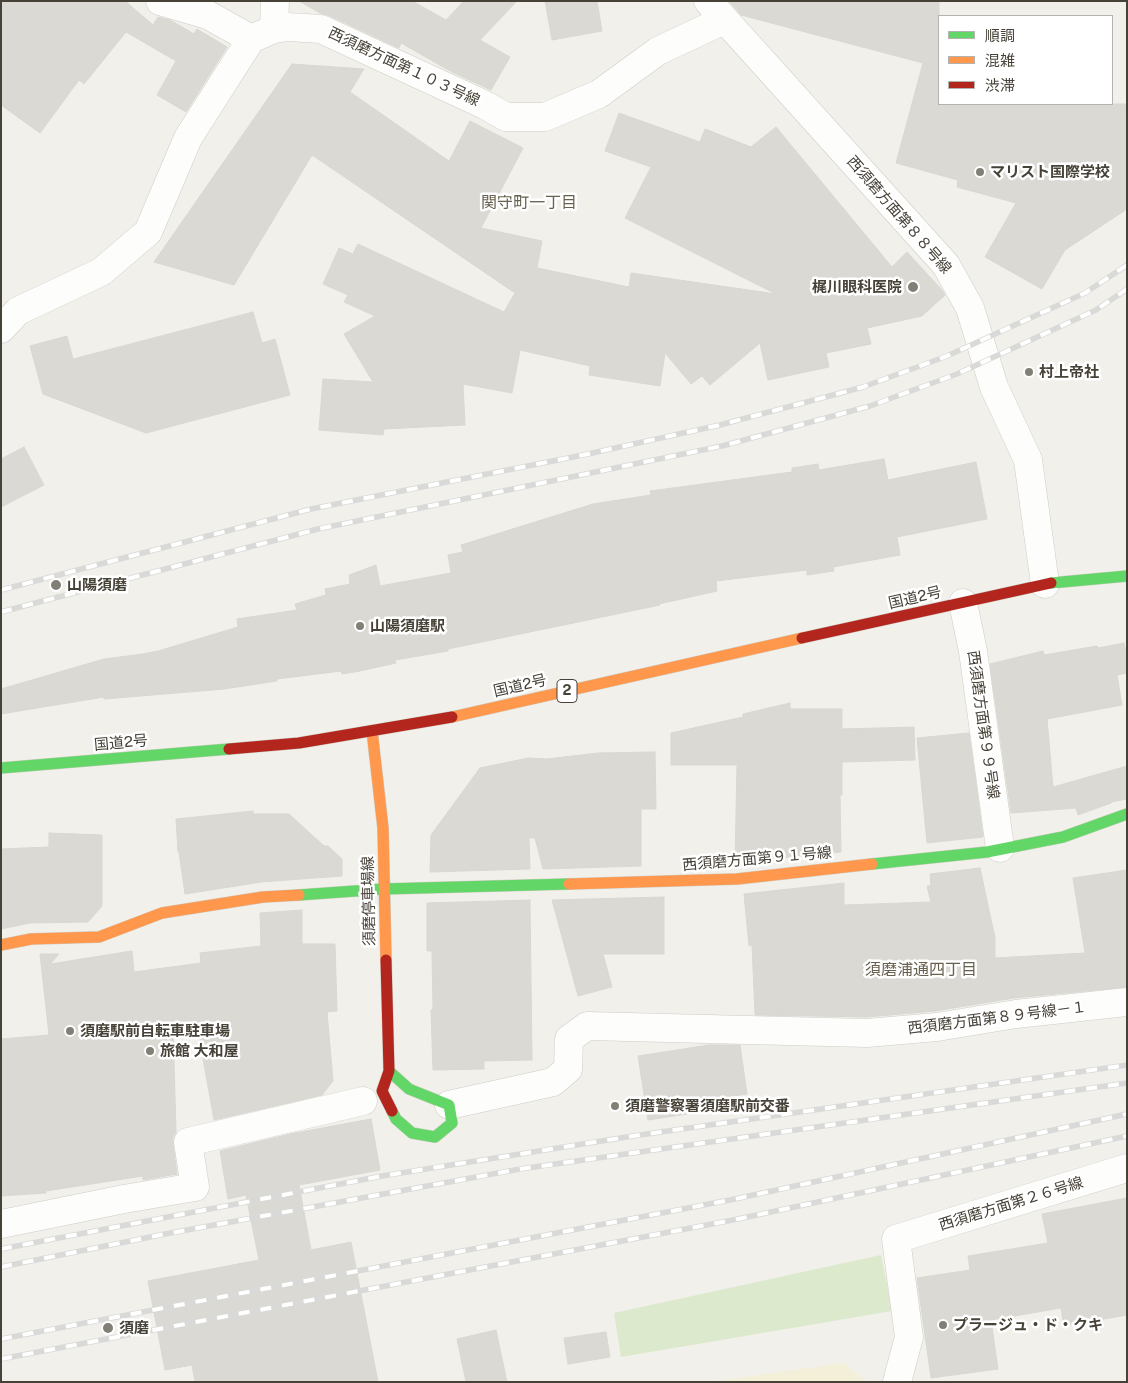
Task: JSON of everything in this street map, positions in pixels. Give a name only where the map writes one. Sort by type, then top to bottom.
[{"type":"main road","name":"国道2号","points":[[1,768],[299,743],[439,720],[1045,584],[1127,576]]},
{"type":"main road","name":"須磨停車場線","points":[[372,731],[383,828],[383,889],[389,1071],[382,1091],[396,1119],[412,1133],[435,1137],[452,1123],[449,1105]]},
{"type":"main road","name":"西須磨方面第９１号線","points":[[1,944],[31,939],[99,937],[162,913],[263,898],[383,889],[737,878],[987,852],[1063,837],[1127,814]]},
{"type":"main road","points":[[389,1071],[410,1089],[449,1105]]},
{"type":"street","points":[[160,1],[262,34]]},
{"type":"street","points":[[1,329],[18,311],[101,272],[148,232],[188,138],[262,34],[275,1]]},
{"type":"street","name":"西須磨方面第１０３号線","points":[[262,34],[288,27],[321,29],[485,105],[506,117],[545,116],[599,94],[716,11]]},
{"type":"street","name":"西須磨方面第８８号線","points":[[716,11],[946,265],[970,308],[994,388],[1028,460],[1045,584]]},
{"type":"street","name":"西須磨方面第９９号線","points":[[963,602],[973,651],[1000,848]]},
{"type":"street","name":"西須磨方面第８９号線－１","points":[[449,1105],[553,1082],[568,1069],[569,1039],[587,1026],[868,1033],[937,1027],[1016,1014],[1127,1002]]},
{"type":"street","points":[[1,1224],[124,1199],[195,1187],[188,1142],[363,1101]]},
{"type":"street","name":"西須磨方面第２６号線","points":[[897,1382],[909,1337],[896,1239],[1127,1168]]},
{"type":"green space","points":[[881,1255],[892,1311],[621,1357],[614,1313]]},
{"type":"sand","points":[[844,1363],[867,1382],[709,1382]]},
{"type":"building","points":[[1,1],[125,1],[153,25],[158,17],[170,20],[194,34],[197,29],[227,47],[186,112],[157,95],[176,61],[126,32],[84,84],[79,80],[40,133],[1,105]]},
{"type":"building","points":[[299,1],[412,1],[446,20],[464,1],[517,1],[480,40],[510,57],[491,90],[452,72],[401,43],[399,48],[320,13]]},
{"type":"building","points":[[545,1],[597,1],[602,31],[552,40]]},
{"type":"building","points":[[729,1],[939,1],[938,105],[1127,104],[1127,209],[1065,250],[1042,289],[985,257],[1016,203],[957,187],[958,180],[896,163],[923,63],[741,15]]},
{"type":"building","points":[[292,64],[364,69],[350,92],[449,161],[470,121],[523,148],[481,228],[542,241],[537,268],[629,287],[631,273],[776,294],[625,218],[651,167],[605,151],[619,113],[700,142],[705,129],[751,147],[776,127],[892,267],[907,252],[945,295],[922,316],[867,328],[871,344],[826,353],[829,367],[768,380],[760,343],[710,385],[702,376],[691,384],[665,353],[660,386],[589,375],[590,366],[520,350],[512,393],[463,384],[465,425],[384,429],[383,435],[319,430],[323,379],[373,382],[344,334],[375,316],[344,302],[348,295],[323,284],[339,248],[353,254],[358,244],[504,312],[515,293],[312,155],[234,285],[154,262]]},
{"type":"building","points":[[253,312],[262,343],[275,339],[290,395],[146,433],[43,394],[30,346],[67,336],[73,359]]},
{"type":"building","points":[[24,447],[44,485],[1,507],[1,459]]},
{"type":"building","points":[[884,459],[888,480],[976,462],[987,519],[897,537],[900,555],[833,567],[834,571],[807,575],[807,570],[716,581],[717,591],[660,605],[448,649],[448,651],[395,660],[396,663],[360,671],[342,674],[341,671],[277,679],[277,681],[224,689],[104,699],[104,697],[1,714],[1,689],[104,659],[158,651],[238,627],[237,619],[297,610],[295,604],[326,595],[325,589],[350,584],[349,575],[376,565],[380,586],[451,573],[448,555],[463,552],[461,545],[593,504],[651,495],[650,491],[792,472],[792,468],[818,464],[819,470]]},
{"type":"building","points":[[1124,643],[1127,673],[1117,675],[1122,705],[1047,719],[1053,787],[1127,766],[1127,799],[1111,802],[1078,815],[1076,808],[1011,813],[990,664],[1043,651],[1044,655]]},
{"type":"building","points":[[790,703],[790,709],[842,709],[842,729],[914,727],[915,760],[842,762],[842,795],[840,795],[841,852],[735,863],[737,765],[671,765],[671,733],[743,717],[743,714]]},
{"type":"building","points":[[969,733],[983,837],[927,843],[917,738]]},
{"type":"building","points":[[655,752],[656,809],[641,809],[641,866],[543,869],[535,838],[529,838],[530,869],[430,872],[431,835],[480,768],[528,758],[547,759],[598,753]]},
{"type":"building","points":[[253,811],[253,814],[289,814],[324,846],[328,846],[342,859],[342,876],[261,882],[185,894],[178,852],[176,819]]},
{"type":"building","points":[[49,833],[102,835],[102,906],[88,922],[30,923],[1,929],[1,849],[49,847]]},
{"type":"building","points":[[980,868],[995,938],[995,958],[1085,953],[1073,878],[1127,870],[1127,987],[1014,998],[935,1011],[867,1017],[755,1015],[752,945],[749,946],[744,894],[844,883],[844,905],[931,902],[927,886],[931,886],[930,874]]},
{"type":"building","points":[[664,897],[664,954],[603,954],[612,987],[578,996],[552,900]]},
{"type":"building","points":[[530,900],[532,1060],[484,1061],[484,1069],[433,1070],[432,951],[427,951],[427,903]]},
{"type":"building","points":[[302,910],[302,944],[335,944],[337,1011],[327,1012],[333,1081],[322,1095],[214,1120],[197,1025],[173,1028],[176,1132],[173,1137],[173,1144],[177,1174],[143,1180],[143,1176],[46,1191],[46,1193],[1,1196],[1,1039],[49,1035],[40,954],[59,954],[50,964],[132,951],[134,972],[201,963],[200,953],[261,946],[260,913]]},
{"type":"building","points":[[709,1045],[740,1045],[747,1094],[719,1098],[720,1109],[648,1120],[638,1056]]},
{"type":"building","points":[[371,1119],[380,1170],[299,1185],[311,1250],[351,1242],[378,1382],[195,1382],[192,1365],[165,1370],[148,1281],[259,1260],[246,1195],[228,1199],[220,1151],[290,1134]]},
{"type":"building","points":[[1127,1198],[1127,1315],[1064,1326],[1061,1308],[991,1320],[998,1369],[931,1378],[917,1278],[970,1270],[968,1256],[1048,1243],[1042,1214]]},
{"type":"building","points":[[496,1330],[507,1382],[466,1382],[457,1339]]},
{"type":"building","points":[[606,1332],[610,1357],[568,1364],[564,1338]]},
{"type":"railway","points":[[1,590],[311,509],[588,454],[720,425],[863,387],[947,356],[1085,293],[1127,265]]},
{"type":"railway","points":[[1,612],[318,529],[722,446],[870,406],[957,374],[1096,310],[1127,289]]},
{"type":"railway","points":[[1,1249],[382,1176],[633,1136],[1127,1065]]},
{"type":"railway","points":[[1,1267],[165,1234],[520,1169],[1127,1083]]},
{"type":"railway","points":[[1,1339],[735,1199],[1127,1114]]},
{"type":"railway","points":[[1,1359],[738,1219],[1127,1136]]},
{"type":"traffic: fast","points":[[1051,583],[1127,576]]},
{"type":"traffic: fast","points":[[1,768],[229,749]]},
{"type":"traffic: fast","points":[[872,864],[987,852],[1063,837],[1127,814]]},
{"type":"traffic: fast","points":[[299,895],[383,889],[569,884]]},
{"type":"traffic: fast","points":[[389,1071],[409,1089],[449,1105],[452,1123],[435,1137],[412,1133],[396,1119],[392,1111]]},
{"type":"traffic: slow","points":[[452,717],[802,638]]},
{"type":"traffic: slow","points":[[372,731],[383,828],[386,960]]},
{"type":"traffic: slow","points":[[569,884],[737,879],[872,864]]},
{"type":"traffic: slow","points":[[1,945],[31,939],[99,937],[162,913],[263,897],[299,895]]},
{"type":"traffic: jam","points":[[802,638],[1051,583]]},
{"type":"traffic: jam","points":[[229,749],[299,743],[452,717]]},
{"type":"traffic: jam","points":[[386,960],[389,1071],[382,1091],[392,1111]]},
{"type":"place","name":"マリスト国際学校","points":[[980,172]]},
{"type":"place","name":"梶川眼科医院","points":[[913,287]]},
{"type":"place","name":"村上帝社","points":[[1029,372]]},
{"type":"place","name":"山陽須磨","points":[[56,585]]},
{"type":"place","name":"山陽須磨駅","points":[[360,626]]},
{"type":"place","name":"須磨駅前自転車駐車場","points":[[70,1031]]},
{"type":"place","name":"旅館 大和屋","points":[[150,1051]]},
{"type":"place","name":"須磨警察署須磨駅前交番","points":[[615,1106]]},
{"type":"place","name":"プラージュ・ド・クキ","points":[[943,1325]]},
{"type":"place","name":"須磨","points":[[108,1328]]},
{"type":"district","name":"関守町一丁目","points":[[529,203]]},
{"type":"district","name":"須磨浦通四丁目","points":[[921,970]]}]
